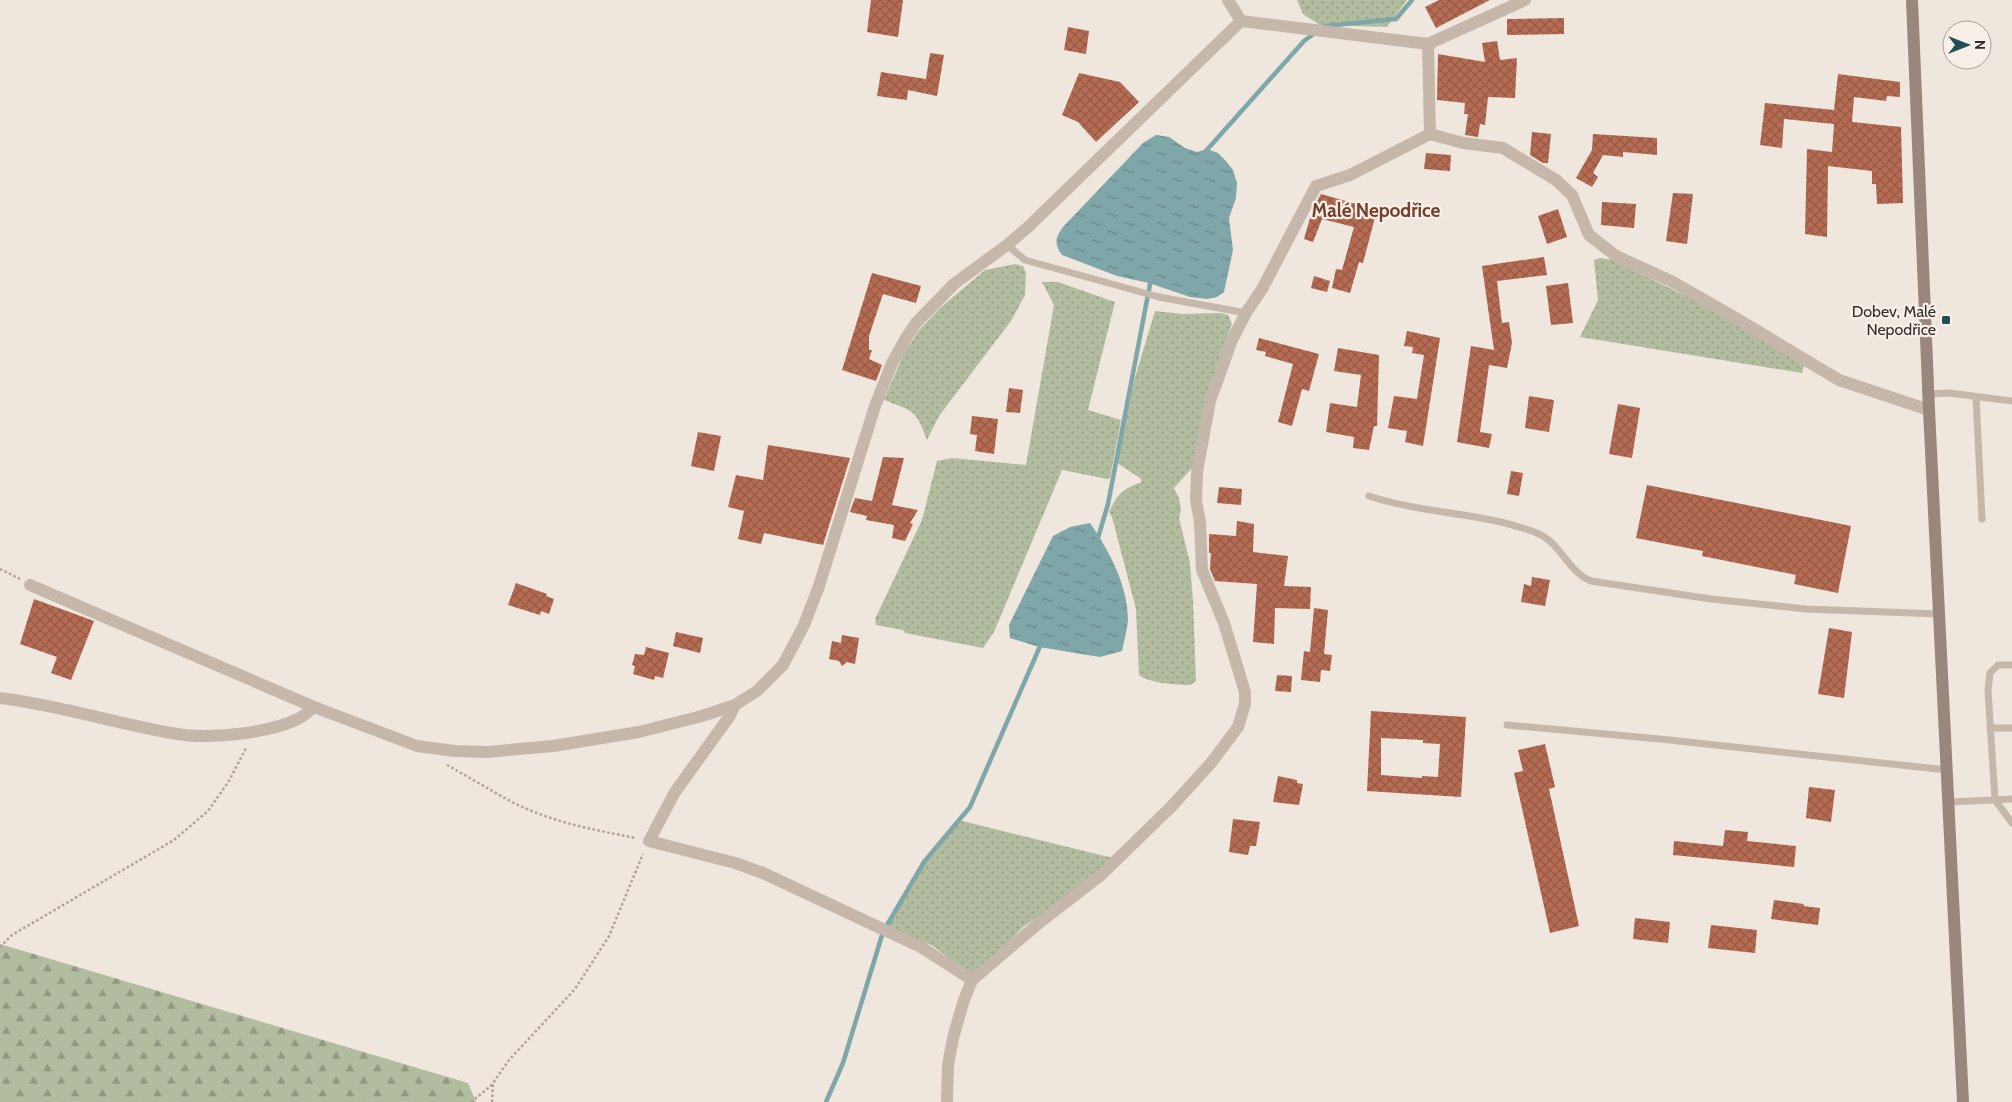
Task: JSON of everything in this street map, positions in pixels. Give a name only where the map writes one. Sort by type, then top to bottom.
[{"type":"main road","points":[[1912,0],[1929,410],[1963,1102]]},
{"type":"street","points":[[1228,0],[1241,21]]},
{"type":"street","points":[[1241,21],[1428,44],[1525,0]]},
{"type":"street","points":[[30,585],[314,707],[417,746],[455,751],[487,752],[553,746],[639,732],[702,716],[735,705],[757,691],[783,665],[804,626],[819,586],[875,406],[892,363],[916,323],[954,284],[1007,245],[1241,21]]},
{"type":"street","points":[[1428,44],[1430,134]]},
{"type":"street","points":[[947,1102],[948,1065],[953,1038],[972,980],[1039,923],[1101,874],[1133,844],[1212,763],[1238,727],[1244,704],[1244,682],[1224,622],[1202,570],[1200,522],[1196,491],[1197,472],[1210,401],[1232,340],[1246,313],[1262,289],[1316,186],[1350,175],[1430,134],[1464,143],[1503,148],[1561,185],[1572,195],[1589,235],[1616,256],[1671,281],[1839,380],[1929,410]]},
{"type":"street","points":[[0,698],[32,702],[173,734],[222,736],[256,732],[299,719],[314,707]]},
{"type":"street","points":[[735,705],[729,717],[675,792],[649,841],[735,863],[771,877],[921,947],[972,980]]},
{"type":"lane","points":[[1007,245],[1024,260],[1159,297],[1246,313]]},
{"type":"lane","points":[[1929,394],[1949,393],[2012,401]]},
{"type":"lane","points":[[1976,397],[1982,519]]},
{"type":"lane","points":[[1369,496],[1387,502],[1480,518],[1537,533],[1554,544],[1578,574],[1590,581],[1711,599],[1806,609],[1939,614]]},
{"type":"lane","points":[[2012,664],[1998,665],[1990,673],[1988,690],[1994,800],[2012,823]]},
{"type":"lane","points":[[1507,725],[1660,739],[1947,770]]},
{"type":"lane","points":[[1990,728],[2012,728]]},
{"type":"lane","points":[[1948,802],[2012,799]]},
{"type":"path","points":[[0,569],[30,585]]},
{"type":"path","points":[[0,947],[12,936],[174,840],[208,811],[230,781],[256,732]]},
{"type":"path","points":[[440,761],[515,803],[543,815],[576,826],[649,841],[609,936],[575,989],[509,1060],[493,1083],[471,1102]]},
{"type":"path","points":[[492,1102],[493,1083]]},
{"type":"green space","points":[[1297,0],[1407,0],[1387,27],[1320,25],[1303,14]]},
{"type":"green space","points":[[1600,258],[1613,260],[1730,318],[1804,366],[1802,373],[1580,337],[1598,300],[1594,260]]},
{"type":"green space","points":[[1015,264],[1023,266],[1026,273],[1025,295],[1011,321],[939,416],[927,440],[920,422],[913,413],[884,400],[904,353],[920,329],[940,308],[985,270]]},
{"type":"green space","points":[[1042,282],[1058,282],[1115,302],[1088,410],[1121,420],[1110,478],[1062,470],[994,632],[983,648],[905,633],[903,630],[876,625],[875,619],[922,520],[937,461],[952,458],[1026,465],[1054,305]]},
{"type":"green space","points":[[1155,311],[1183,314],[1221,313],[1228,315],[1232,324],[1192,468],[1174,488],[1179,498],[1181,510],[1179,518],[1190,563],[1196,681],[1190,685],[1156,682],[1139,675],[1136,609],[1112,517],[1109,512],[1121,493],[1142,482],[1140,478],[1117,463],[1134,381]]},
{"type":"green space","points":[[958,820],[1113,858],[1058,903],[1023,927],[979,972],[969,973],[933,946],[884,925],[905,898],[927,860]]},
{"type":"green space","points":[[0,944],[468,1083],[476,1102],[0,1102]]},
{"type":"water","points":[[1156,135],[1169,137],[1185,148],[1197,152],[1207,149],[1218,153],[1233,170],[1237,183],[1236,198],[1229,218],[1233,250],[1224,292],[1217,297],[1207,299],[1190,297],[1149,283],[1117,276],[1062,255],[1058,248],[1057,238],[1063,227],[1143,143]]},
{"type":"water","points":[[1090,523],[1116,569],[1125,594],[1128,620],[1122,651],[1100,657],[1039,647],[1010,638],[1009,625],[1053,536],[1070,527]]},
{"type":"building","points":[[871,0],[903,0],[898,37],[867,32]]},
{"type":"building","points":[[1439,0],[1490,0],[1436,28],[1425,7]]},
{"type":"building","points":[[1564,18],[1564,34],[1507,35],[1507,19]]},
{"type":"building","points":[[1068,27],[1089,31],[1086,54],[1064,50]]},
{"type":"building","points":[[1497,41],[1500,60],[1517,58],[1515,98],[1488,97],[1485,125],[1480,124],[1478,137],[1465,135],[1468,114],[1464,114],[1465,103],[1437,100],[1438,54],[1485,62],[1482,43]]},
{"type":"building","points":[[930,53],[944,55],[937,96],[908,90],[907,100],[877,96],[881,72],[926,79]]},
{"type":"building","points":[[1079,73],[1120,82],[1139,102],[1096,142],[1078,122],[1062,115]]},
{"type":"building","points":[[1838,74],[1900,82],[1900,97],[1887,96],[1886,101],[1854,97],[1852,122],[1901,127],[1903,203],[1877,204],[1876,184],[1872,184],[1872,171],[1828,166],[1827,237],[1805,234],[1807,149],[1832,152],[1834,124],[1784,119],[1782,148],[1760,145],[1765,103],[1834,110]]},
{"type":"building","points":[[1532,132],[1551,134],[1548,163],[1543,163],[1530,155]]},
{"type":"building","points":[[1593,134],[1657,138],[1657,155],[1623,152],[1623,157],[1603,155],[1593,173],[1598,177],[1592,187],[1576,178],[1592,150]]},
{"type":"building","points":[[1426,153],[1451,155],[1450,171],[1424,169]]},
{"type":"building","points":[[1673,193],[1693,194],[1687,244],[1666,241]]},
{"type":"building","points":[[1321,194],[1377,210],[1363,263],[1359,262],[1350,293],[1332,288],[1336,269],[1342,270],[1354,227],[1322,219],[1313,242],[1304,239],[1312,211]]},
{"type":"building","points":[[1602,202],[1636,204],[1634,228],[1601,225]]},
{"type":"building","points":[[1558,209],[1567,237],[1547,244],[1538,216]]},
{"type":"building","points":[[1544,257],[1547,275],[1497,281],[1502,323],[1509,322],[1512,343],[1507,368],[1489,365],[1480,432],[1492,434],[1489,448],[1457,442],[1471,346],[1494,350],[1482,266]]},
{"type":"building","points":[[872,273],[921,286],[916,303],[883,294],[869,336],[869,350],[872,350],[869,359],[882,365],[876,381],[842,370]]},
{"type":"building","points":[[1314,276],[1330,281],[1327,292],[1311,288]]},
{"type":"building","points":[[1568,283],[1573,323],[1551,325],[1546,286]]},
{"type":"building","points":[[1407,331],[1440,338],[1423,446],[1405,442],[1407,431],[1388,428],[1394,396],[1417,399],[1424,355],[1412,353],[1413,347],[1404,346]]},
{"type":"building","points":[[1259,338],[1319,354],[1309,391],[1302,389],[1292,426],[1278,422],[1293,364],[1265,356],[1266,352],[1256,350]]},
{"type":"building","points":[[1338,348],[1379,355],[1377,426],[1374,426],[1369,450],[1353,448],[1354,437],[1326,432],[1330,403],[1357,407],[1361,375],[1334,371]]},
{"type":"building","points":[[1009,388],[1023,390],[1020,413],[1006,412]]},
{"type":"building","points":[[1529,396],[1554,400],[1549,432],[1525,428]]},
{"type":"building","points":[[1618,404],[1640,408],[1632,458],[1609,454]]},
{"type":"building","points":[[972,416],[998,419],[994,454],[975,451],[977,435],[970,434]]},
{"type":"building","points":[[698,432],[721,436],[714,471],[691,466]]},
{"type":"building","points":[[768,445],[850,458],[823,545],[764,533],[761,544],[738,539],[744,511],[728,507],[736,475],[763,480]]},
{"type":"building","points":[[883,457],[904,458],[892,505],[918,510],[910,523],[913,524],[905,541],[892,538],[894,525],[866,520],[867,516],[850,512],[855,498],[872,501]]},
{"type":"building","points":[[1511,471],[1523,473],[1519,496],[1507,494]]},
{"type":"building","points":[[1647,485],[1851,526],[1838,593],[1794,584],[1796,575],[1702,556],[1703,551],[1636,538]]},
{"type":"building","points":[[1219,487],[1242,489],[1241,505],[1217,503]]},
{"type":"building","points":[[1237,521],[1254,524],[1253,552],[1288,556],[1284,586],[1311,587],[1310,609],[1275,608],[1274,644],[1253,642],[1257,584],[1215,581],[1210,569],[1209,534],[1236,536]]},
{"type":"building","points":[[1532,577],[1550,580],[1545,606],[1521,602],[1524,584],[1531,586]]},
{"type":"building","points":[[516,583],[547,594],[546,596],[554,599],[549,614],[541,611],[540,615],[508,605]]},
{"type":"building","points":[[34,599],[94,621],[71,680],[51,673],[57,657],[20,644]]},
{"type":"building","points":[[1314,608],[1328,610],[1324,654],[1332,655],[1330,671],[1321,670],[1320,682],[1301,680],[1304,651],[1310,652]]},
{"type":"building","points":[[1829,628],[1852,632],[1844,698],[1818,694]]},
{"type":"building","points":[[676,632],[703,638],[700,653],[673,646]]},
{"type":"building","points":[[842,635],[859,638],[855,664],[847,662],[842,666],[839,661],[829,659],[832,641],[841,643]]},
{"type":"building","points":[[646,647],[669,653],[663,678],[655,676],[654,680],[633,674],[635,666],[632,665],[635,654],[644,655]]},
{"type":"building","points":[[1277,675],[1292,676],[1291,692],[1275,691]]},
{"type":"building","points":[[1371,711],[1466,717],[1461,797],[1367,791]],"holes":[[[1381,738],[1423,740],[1423,743],[1440,744],[1438,777],[1422,776],[1422,778],[1381,775]]]},
{"type":"building","points":[[1545,744],[1555,787],[1549,789],[1579,926],[1550,933],[1514,773],[1523,771],[1518,750]]},
{"type":"building","points":[[1278,776],[1297,780],[1297,783],[1303,784],[1299,805],[1273,802]]},
{"type":"building","points":[[1809,787],[1835,790],[1831,822],[1806,818]]},
{"type":"building","points":[[1233,819],[1260,822],[1256,846],[1250,846],[1248,855],[1229,852]]},
{"type":"building","points":[[1725,830],[1748,832],[1747,841],[1796,846],[1794,867],[1673,855],[1674,841],[1723,846]]},
{"type":"building","points":[[1774,900],[1820,908],[1818,925],[1771,919]]},
{"type":"building","points":[[1635,918],[1670,922],[1668,943],[1633,939]]},
{"type":"building","points":[[1711,925],[1757,930],[1755,953],[1708,948]]},
{"type":"waterway","points":[[1325,26],[1396,19],[1412,0]]},
{"type":"waterway","points":[[1205,152],[1304,41],[1315,33]]},
{"type":"waterway","points":[[1097,541],[1108,504],[1151,279]]},
{"type":"waterway","points":[[826,1102],[843,1063],[883,932],[924,862],[970,807],[1041,644]]},
{"type":"place","name":"Dobev, Malé Nepodřice","points":[[1946,320]]},
{"type":"district","name":"Malé Nepodřice","points":[[1376,210]]}]
